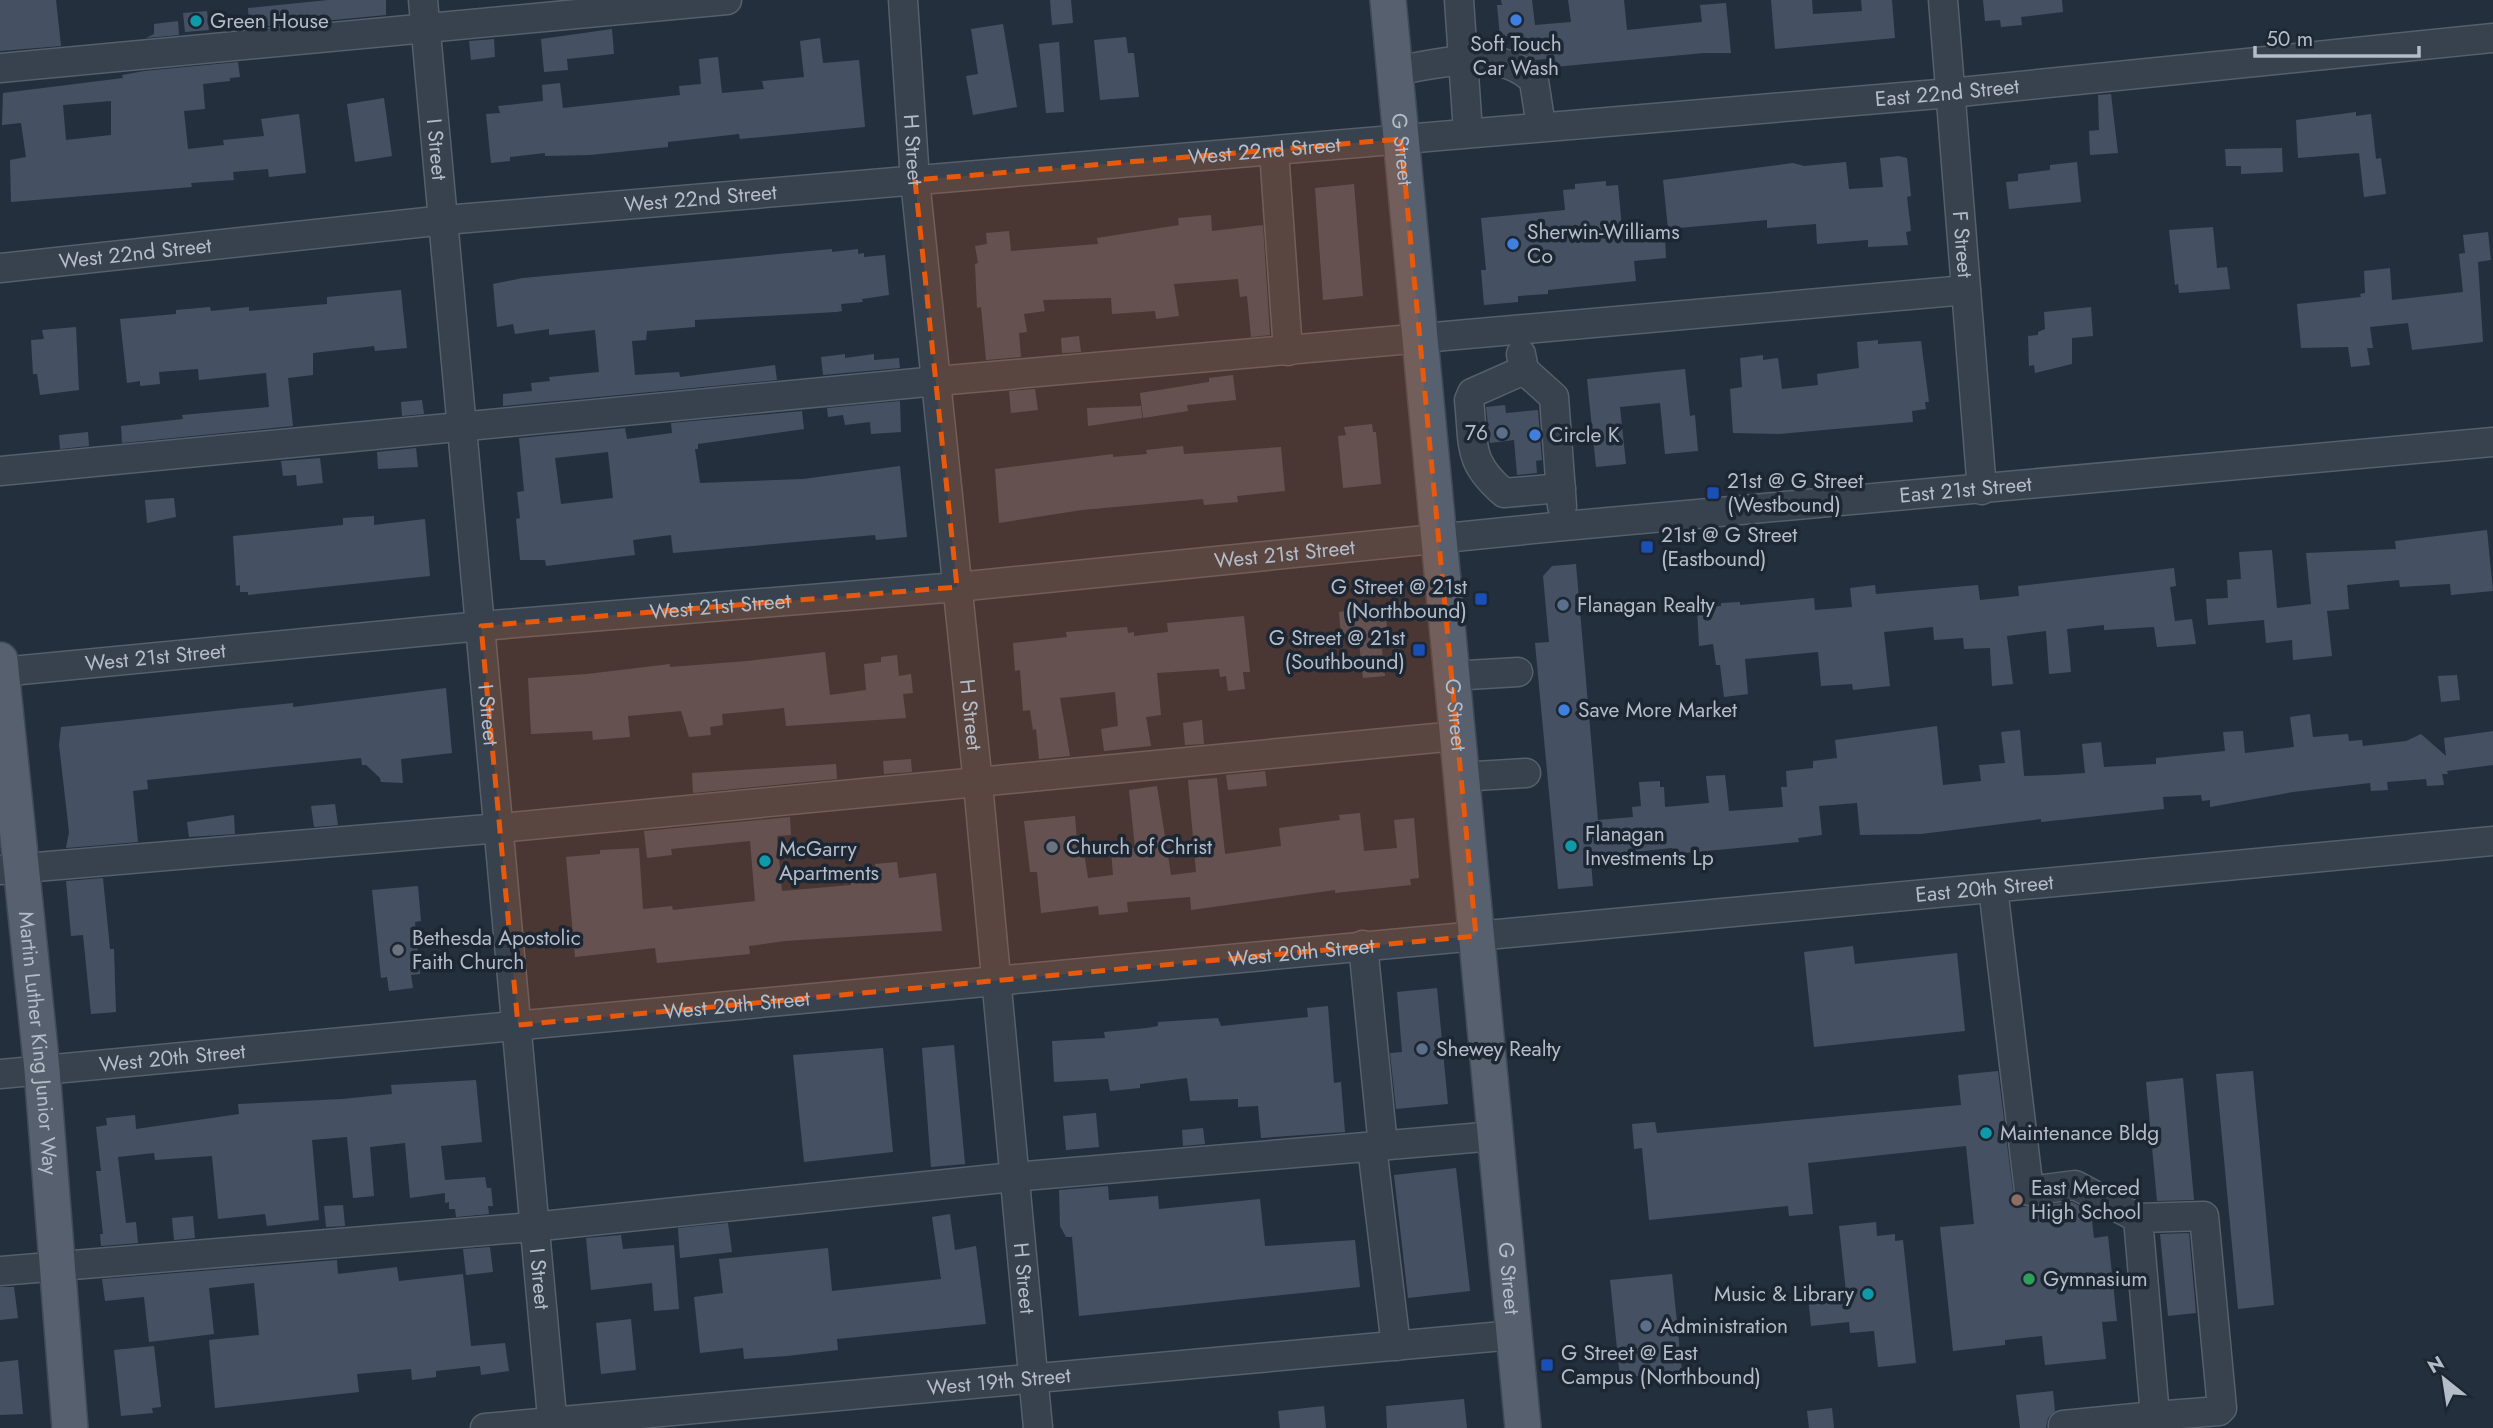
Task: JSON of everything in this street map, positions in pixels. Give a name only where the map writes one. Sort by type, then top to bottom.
[{"type":"main road","name":"G Street","points":[[1388,0],[1523,1428]]},
{"type":"main road","name":"Martin Luther King Junior Way","points":[[0,668],[10,869],[42,1070],[70,1428]]},
{"type":"street","points":[[0,68],[424,13],[727,0]]},
{"type":"street","name":"H Street","points":[[903,0],[915,180],[978,784],[1038,1428]]},
{"type":"street","points":[[1459,0],[1468,132]]},
{"type":"street","name":"F Street","points":[[1943,0],[1982,490]]},
{"type":"street","name":"I Street","points":[[424,13],[518,1025],[532,1227],[553,1425]]},
{"type":"street","name":"East 22nd Street","points":[[1401,139],[1541,125],[1950,93],[2493,38]]},
{"type":"street","points":[[1395,71],[1462,61],[1513,64],[1534,81],[1541,125]]},
{"type":"street","name":"West 22nd Street","points":[[0,268],[445,220],[1401,139]]},
{"type":"street","points":[[1275,151],[1289,351]]},
{"type":"street","points":[[0,471],[937,381],[1966,290]]},
{"type":"street","points":[[1516,330],[1524,370],[1554,397],[1564,526]]},
{"type":"street","points":[[1524,370],[1472,393],[1469,400],[1475,462],[1503,493],[1561,488]]},
{"type":"street","points":[[1425,404],[1469,400]]},
{"type":"street","name":"East 21st Street","points":[[1438,538],[2493,442]]},
{"type":"street","points":[[1432,480],[1475,462]]},
{"type":"street","name":"West 21st Street","points":[[0,668],[957,587],[1438,538]]},
{"type":"street","points":[[1451,676],[1518,672]]},
{"type":"street","points":[[10,869],[500,828],[1456,736]]},
{"type":"street","points":[[1460,777],[1526,774]]},
{"type":"street","name":"East 20th Street","points":[[1476,936],[2493,841]]},
{"type":"street","points":[[1993,888],[2029,1191],[2075,1185],[2138,1218],[2204,1216],[2222,1408],[2219,1411],[2063,1425],[2063,1428]]},
{"type":"street","name":"West 20th Street","points":[[0,1074],[1476,936]]},
{"type":"street","points":[[1363,945],[1377,1146],[1396,1346]]},
{"type":"street","points":[[0,1272],[532,1227],[1013,1177],[1495,1136]]},
{"type":"street","points":[[2138,1218],[2155,1416]]},
{"type":"street","name":"West 19th Street","points":[[485,1428],[553,1425],[1514,1335]]},
{"type":"highlighted area","points":[[1401,139],[1476,936],[518,1025],[481,626],[957,587],[915,180]]},
{"type":"building","points":[[0,0],[56,0],[61,46],[0,51]]},
{"type":"building","points":[[328,0],[386,0],[386,15],[249,28],[248,8]]},
{"type":"building","points":[[1050,0],[1071,0],[1073,23],[1052,25]]},
{"type":"building","points":[[1501,0],[1532,0],[1535,25],[1571,22],[1568,0],[1624,0],[1627,30],[1702,22],[1700,5],[1726,3],[1731,53],[1704,53],[1554,67],[1554,62],[1547,63],[1547,59],[1535,60],[1519,51],[1517,35],[1500,37],[1497,5],[1502,5]]},
{"type":"building","points":[[1771,0],[1812,0],[1813,14],[1862,11],[1861,0],[1892,0],[1895,38],[1775,49]]},
{"type":"building","points":[[1983,0],[2062,0],[2063,12],[2021,17],[2022,25],[2001,27],[2000,20],[1985,21]]},
{"type":"building","name":"Green House","points":[[207,11],[209,30],[185,32],[183,13]]},
{"type":"building","points":[[178,21],[179,35],[146,38],[154,34],[154,24]]},
{"type":"building","points":[[1003,24],[1017,107],[973,115],[966,76],[978,74],[971,29]]},
{"type":"building","points":[[612,29],[614,54],[567,59],[568,70],[544,72],[541,39]]},
{"type":"building","points":[[1126,37],[1128,53],[1134,53],[1139,97],[1100,100],[1094,40]]},
{"type":"building","points":[[820,38],[823,63],[859,60],[865,127],[740,139],[739,134],[668,142],[668,147],[590,155],[545,156],[545,153],[510,157],[510,161],[491,163],[486,114],[500,113],[498,106],[543,101],[542,85],[560,83],[563,108],[680,95],[679,86],[701,84],[699,59],[718,57],[722,93],[764,89],[762,81],[804,77],[800,41]]},
{"type":"building","points":[[494,39],[495,57],[471,60],[469,41]]},
{"type":"building","points":[[1059,42],[1064,112],[1046,113],[1039,44]]},
{"type":"building","points":[[238,62],[240,77],[203,84],[205,109],[184,111],[188,149],[224,145],[223,140],[264,136],[261,119],[299,114],[306,173],[269,177],[268,169],[233,172],[234,180],[191,183],[192,187],[11,202],[10,160],[26,157],[21,123],[2,125],[3,93],[123,78],[122,75]],"holes":[[[111,101],[111,135],[66,140],[63,105]]]},
{"type":"building","points":[[2111,94],[2118,153],[2090,155],[2089,131],[2099,130],[2098,95]]},
{"type":"building","points":[[384,98],[392,156],[355,162],[347,104]]},
{"type":"building","points":[[2356,112],[2356,116],[2371,114],[2376,159],[2381,158],[2386,194],[2364,197],[2359,153],[2298,158],[2296,120]]},
{"type":"building","points":[[2282,148],[2283,172],[2241,174],[2241,166],[2226,166],[2225,149]]},
{"type":"building","points":[[1880,158],[1907,158],[1911,196],[1907,197],[1911,231],[1906,232],[1908,245],[1868,247],[1868,240],[1817,244],[1816,224],[1767,228],[1767,220],[1668,229],[1663,180],[1793,163],[1804,166],[1846,162],[1849,189],[1883,187]]},
{"type":"building","points":[[2077,162],[2081,202],[2009,209],[2006,182],[2018,181],[2018,174],[2050,170],[2050,165]]},
{"type":"building","points":[[1606,181],[1606,186],[1618,185],[1623,238],[1665,237],[1666,258],[1634,261],[1636,281],[1548,290],[1548,294],[1518,296],[1518,302],[1484,305],[1481,270],[1486,270],[1481,218],[1565,210],[1563,190],[1575,189],[1575,184]]},
{"type":"building","points":[[1354,184],[1363,296],[1323,300],[1315,188]]},
{"type":"building","points":[[1211,215],[1212,231],[1263,225],[1270,335],[1251,337],[1247,296],[1240,297],[1238,279],[1174,284],[1179,316],[1156,319],[1155,311],[1112,314],[1111,298],[1043,300],[1045,311],[1024,314],[1027,332],[1019,333],[1021,357],[986,360],[981,307],[977,308],[975,264],[978,263],[975,246],[987,244],[986,233],[1009,231],[1011,251],[1098,244],[1097,238],[1179,225],[1178,218]]},
{"type":"building","points":[[2213,227],[2217,268],[2227,267],[2230,289],[2179,293],[2178,284],[2175,285],[2169,230]]},
{"type":"building","points":[[2488,232],[2491,260],[2478,262],[2483,342],[2412,350],[2408,323],[2370,327],[2373,348],[2367,348],[2370,365],[2351,367],[2348,347],[2301,348],[2297,304],[2361,297],[2360,294],[2365,293],[2364,271],[2390,268],[2392,300],[2463,292],[2459,254],[2465,253],[2463,235]]},
{"type":"building","points":[[832,249],[832,252],[858,249],[858,254],[864,253],[864,257],[885,255],[889,295],[841,304],[842,311],[836,312],[695,320],[695,327],[647,331],[646,340],[632,341],[635,375],[679,372],[680,377],[775,365],[777,380],[503,406],[503,394],[532,391],[531,383],[550,381],[549,377],[599,372],[595,330],[549,335],[549,329],[515,334],[513,324],[497,327],[493,284],[523,278]]},
{"type":"building","points":[[401,290],[407,348],[375,351],[374,346],[313,353],[313,375],[288,378],[293,426],[122,443],[121,426],[183,419],[182,415],[269,407],[266,373],[199,380],[198,369],[159,372],[160,384],[140,386],[140,381],[127,383],[120,319],[176,314],[176,310],[210,307],[211,311],[249,307],[249,311],[327,304],[327,297]]},
{"type":"building","points":[[2091,307],[2093,336],[2072,338],[2072,364],[2035,373],[2034,365],[2029,366],[2028,336],[2038,335],[2038,332],[2045,329],[2044,312]]},
{"type":"building","points":[[76,327],[79,390],[40,395],[37,374],[33,374],[31,340],[44,339],[42,330]]},
{"type":"building","points":[[1079,336],[1081,352],[1062,353],[1061,338]]},
{"type":"building","points":[[1878,340],[1878,344],[1921,341],[1929,402],[1925,402],[1926,409],[1912,411],[1913,422],[1779,434],[1733,433],[1730,389],[1742,387],[1740,358],[1763,355],[1763,360],[1778,358],[1782,389],[1818,385],[1817,374],[1859,368],[1857,342]]},
{"type":"building","points":[[845,354],[845,358],[874,354],[874,360],[899,358],[900,368],[823,375],[821,357]]},
{"type":"building","points":[[1685,369],[1690,416],[1695,415],[1698,451],[1665,454],[1660,403],[1620,407],[1626,464],[1596,467],[1587,379]]},
{"type":"building","points":[[1233,375],[1236,400],[1187,405],[1188,411],[1143,418],[1140,393],[1209,382],[1209,378]]},
{"type":"building","points":[[1035,389],[1038,410],[1011,413],[1009,391]]},
{"type":"building","points":[[422,400],[424,414],[402,416],[401,402]]},
{"type":"building","points":[[900,401],[901,432],[871,434],[870,422],[845,425],[843,415],[828,417],[827,408]]},
{"type":"building","points":[[1505,405],[1506,413],[1538,410],[1542,460],[1536,461],[1537,473],[1517,475],[1514,440],[1490,443],[1486,407]]},
{"type":"building","points":[[1141,406],[1142,418],[1088,426],[1087,408]]},
{"type":"building","points":[[802,411],[804,429],[698,444],[698,449],[695,449],[700,483],[803,479],[900,466],[907,537],[876,540],[875,535],[673,553],[671,535],[633,540],[635,555],[546,566],[545,560],[520,560],[516,519],[520,518],[517,492],[524,491],[519,438],[625,428],[627,439],[672,433],[671,423]],"holes":[[[608,452],[613,498],[561,504],[555,458]]]},
{"type":"building","points":[[1372,424],[1373,432],[1376,432],[1381,484],[1343,488],[1338,436],[1346,435],[1344,427]]},
{"type":"building","points":[[88,432],[89,446],[60,449],[59,435]]},
{"type":"building","points":[[1183,446],[1184,454],[1281,447],[1285,491],[1237,496],[1238,502],[1204,505],[1203,499],[1082,510],[999,523],[995,469],[1113,454],[1113,457],[1147,454],[1146,450]]},
{"type":"building","points":[[416,448],[418,467],[378,469],[377,452]]},
{"type":"building","points":[[320,458],[323,483],[297,486],[296,475],[283,476],[281,461]]},
{"type":"building","points":[[174,498],[176,517],[147,523],[145,500]]},
{"type":"building","points":[[374,516],[374,525],[425,519],[430,576],[248,595],[248,592],[240,592],[240,585],[236,586],[233,536],[343,525],[343,518]]},
{"type":"building","points":[[2487,530],[2493,591],[2451,595],[2450,584],[2400,587],[2399,580],[2347,585],[2349,609],[2327,611],[2332,656],[2293,660],[2292,640],[2266,643],[2264,620],[2208,625],[2206,599],[2228,598],[2227,580],[2241,579],[2239,552],[2272,550],[2277,608],[2311,604],[2306,553],[2396,549],[2395,541]]},
{"type":"building","points":[[1576,564],[1598,820],[1633,817],[1632,807],[1641,806],[1639,782],[1660,781],[1660,787],[1664,787],[1665,807],[1709,803],[1706,776],[1725,775],[1729,811],[1783,807],[1781,787],[1787,787],[1786,771],[1813,768],[1813,761],[1837,758],[1835,740],[1937,726],[1943,785],[1981,781],[1979,765],[2005,763],[2001,732],[2020,730],[2024,776],[2055,775],[2085,773],[2082,744],[2101,742],[2104,767],[2156,764],[2156,758],[2225,751],[2223,732],[2243,731],[2245,753],[2294,747],[2290,717],[2310,714],[2313,737],[2348,734],[2349,741],[2362,740],[2363,746],[2406,741],[2421,734],[2446,756],[2444,738],[2493,731],[2493,765],[2447,771],[2448,774],[2442,774],[2444,785],[2427,786],[2426,779],[2387,782],[2388,790],[2371,791],[2370,783],[2293,792],[2210,807],[2210,800],[2202,801],[2201,795],[2163,797],[2164,809],[2041,822],[2041,819],[1921,834],[1860,835],[1857,803],[1819,806],[1822,835],[1798,838],[1799,842],[1673,854],[1672,848],[1625,853],[1626,858],[1591,861],[1593,886],[1558,889],[1535,643],[1549,642],[1543,576],[1552,566]]},
{"type":"building","points":[[2174,568],[2176,586],[2170,587],[2175,621],[2192,619],[2196,644],[2157,647],[2154,627],[2104,630],[2104,625],[2067,629],[2071,672],[2049,674],[2046,631],[2007,636],[2013,684],[1992,686],[1990,648],[1964,649],[1963,638],[1934,640],[1933,627],[1884,632],[1890,686],[1853,690],[1852,684],[1821,686],[1818,652],[1745,659],[1748,694],[1724,697],[1720,665],[1716,665],[1713,644],[1699,646],[1697,608],[1721,606],[1721,603],[1740,602],[1740,605],[1814,598],[1815,610],[1852,607],[1850,588],[1875,585],[1876,594],[1978,585],[1980,600],[2019,596],[2018,586]]},
{"type":"building","points":[[1368,607],[1368,610],[1385,608],[1387,628],[1380,632],[1385,676],[1363,678],[1358,633],[1341,635],[1339,612]]},
{"type":"building","points":[[1244,616],[1250,672],[1243,672],[1245,689],[1228,691],[1226,676],[1220,677],[1219,669],[1157,673],[1161,715],[1146,717],[1151,746],[1104,751],[1101,729],[1118,726],[1115,692],[1060,698],[1070,756],[1039,759],[1036,729],[1033,730],[1030,710],[1023,711],[1020,670],[1015,671],[1013,643],[1067,637],[1066,632],[1127,627],[1128,633],[1134,632],[1134,636],[1168,632],[1167,623]]},
{"type":"building","points":[[825,652],[830,695],[866,690],[864,664],[881,662],[881,657],[897,655],[899,676],[911,674],[913,693],[903,694],[906,718],[786,726],[784,708],[722,714],[723,725],[710,727],[711,735],[689,737],[681,711],[628,716],[630,737],[593,740],[592,731],[531,734],[528,678],[670,664],[670,667],[747,661]]},
{"type":"building","points":[[2457,675],[2460,700],[2441,702],[2438,676]]},
{"type":"building","points":[[446,688],[452,753],[401,759],[403,783],[381,782],[366,765],[362,765],[361,758],[147,780],[148,789],[133,791],[138,842],[66,848],[69,832],[59,745],[61,727],[293,703],[293,707]]},
{"type":"building","points":[[1202,720],[1204,744],[1185,745],[1183,723]]},
{"type":"building","points":[[911,759],[912,772],[884,774],[883,761]]},
{"type":"building","points":[[836,764],[837,779],[693,793],[692,773]]},
{"type":"building","points":[[1265,771],[1267,786],[1228,790],[1226,775]]},
{"type":"building","points":[[1217,778],[1225,854],[1281,846],[1279,828],[1340,820],[1339,815],[1360,813],[1364,851],[1397,848],[1394,820],[1414,818],[1419,878],[1410,879],[1411,885],[1335,893],[1335,890],[1191,910],[1190,897],[1127,902],[1128,912],[1099,915],[1098,906],[1041,913],[1037,872],[1030,872],[1024,821],[1075,816],[1078,853],[1084,853],[1088,878],[1113,875],[1111,850],[1135,848],[1129,790],[1157,786],[1171,875],[1196,872],[1188,780]]},
{"type":"building","points":[[335,804],[338,825],[314,827],[311,806]]},
{"type":"building","points":[[234,815],[235,834],[189,837],[187,822]]},
{"type":"building","points":[[790,817],[791,835],[777,836],[782,891],[851,885],[851,881],[876,879],[875,864],[897,862],[899,878],[936,873],[942,931],[785,941],[749,946],[750,954],[657,963],[655,948],[575,957],[566,857],[600,854],[600,850],[639,848],[643,909],[672,906],[673,910],[755,901],[750,841],[671,849],[672,855],[647,858],[644,831]]},
{"type":"building","points":[[103,878],[110,949],[114,949],[116,1012],[91,1014],[83,935],[71,936],[66,881]]},
{"type":"building","name":"Bethesda Apostolic Faith Church","points":[[418,886],[421,921],[415,922],[420,974],[411,975],[413,988],[389,991],[387,977],[381,978],[372,890]]},
{"type":"building","points":[[1853,946],[1855,964],[1957,953],[1965,1031],[1814,1047],[1804,952]]},
{"type":"building","name":"Shewey Realty","points":[[1437,988],[1448,1104],[1396,1109],[1390,1053],[1402,1052],[1397,992]]},
{"type":"building","points":[[1328,1006],[1334,1083],[1341,1082],[1345,1132],[1261,1138],[1258,1106],[1238,1107],[1238,1099],[1190,1101],[1187,1078],[1110,1091],[1108,1079],[1054,1082],[1052,1041],[1105,1038],[1104,1032],[1158,1026],[1158,1022],[1218,1018],[1221,1026],[1308,1017],[1307,1008]]},
{"type":"building","points":[[954,1045],[965,1164],[931,1167],[922,1048]]},
{"type":"building","points":[[883,1048],[893,1152],[804,1162],[793,1055]]},
{"type":"building","points":[[1998,1071],[2015,1208],[2072,1202],[2091,1212],[2094,1238],[2108,1236],[2117,1321],[2102,1322],[2106,1359],[2045,1365],[2042,1336],[2005,1340],[2005,1345],[1953,1351],[1940,1227],[1974,1224],[1966,1146],[1808,1163],[1813,1214],[1789,1216],[1788,1206],[1649,1220],[1642,1148],[1634,1149],[1632,1124],[1655,1122],[1657,1133],[1961,1105],[1958,1075]]},
{"type":"building","points":[[2253,1071],[2274,1305],[2238,1309],[2216,1074]]},
{"type":"building","points":[[2183,1078],[2194,1200],[2157,1201],[2146,1082]]},
{"type":"building","points":[[476,1080],[482,1142],[441,1146],[445,1180],[485,1177],[487,1188],[491,1188],[493,1206],[488,1206],[489,1214],[456,1217],[455,1209],[449,1209],[449,1202],[445,1203],[445,1193],[410,1198],[405,1143],[370,1147],[374,1196],[353,1198],[347,1137],[312,1140],[319,1220],[267,1226],[265,1214],[218,1219],[212,1156],[155,1160],[154,1153],[118,1157],[126,1223],[136,1222],[138,1243],[101,1246],[100,1234],[103,1234],[96,1171],[101,1171],[96,1127],[107,1125],[106,1118],[135,1115],[136,1129],[239,1114],[238,1104],[392,1094],[391,1085]]},
{"type":"building","points":[[1096,1113],[1099,1147],[1066,1150],[1063,1116]]},
{"type":"building","points":[[1203,1128],[1205,1144],[1183,1146],[1182,1130]]},
{"type":"building","points":[[1456,1168],[1470,1291],[1408,1298],[1394,1175]]},
{"type":"building","points":[[1108,1186],[1109,1200],[1158,1196],[1159,1209],[1260,1199],[1265,1246],[1355,1240],[1360,1287],[1079,1316],[1072,1237],[1066,1237],[1060,1226],[1059,1190]]},
{"type":"building","points":[[343,1205],[345,1226],[326,1227],[324,1206]]},
{"type":"building","points":[[950,1214],[955,1250],[976,1246],[986,1324],[837,1339],[838,1350],[787,1356],[744,1359],[743,1348],[700,1353],[694,1297],[723,1293],[719,1259],[828,1248],[832,1291],[941,1279],[932,1217]]},
{"type":"building","points":[[193,1216],[195,1238],[174,1240],[172,1218]]},
{"type":"building","name":"Music & Library","points":[[1876,1222],[1877,1236],[1895,1234],[1895,1241],[1903,1240],[1916,1363],[1878,1367],[1874,1331],[1850,1333],[1849,1322],[1811,1326],[1808,1296],[1846,1292],[1839,1226]]},
{"type":"building","points":[[728,1223],[732,1252],[680,1258],[678,1228]]},
{"type":"building","points":[[2189,1233],[2196,1313],[2168,1316],[2160,1234]]},
{"type":"building","points":[[621,1235],[623,1249],[674,1245],[679,1309],[654,1311],[652,1283],[591,1290],[586,1238]]},
{"type":"building","points":[[490,1247],[493,1272],[466,1275],[463,1249]]},
{"type":"building","points":[[337,1260],[338,1274],[397,1267],[399,1281],[463,1274],[471,1346],[505,1343],[509,1371],[481,1375],[480,1366],[436,1371],[436,1377],[412,1380],[411,1369],[357,1374],[359,1392],[215,1408],[209,1340],[259,1335],[254,1283],[209,1288],[214,1334],[149,1342],[144,1297],[105,1301],[102,1279]]},
{"type":"building","name":"Administration","points":[[1672,1274],[1682,1371],[1620,1378],[1610,1280]]},
{"type":"building","points":[[0,1287],[14,1287],[18,1318],[0,1320]]},
{"type":"building","points":[[631,1319],[636,1370],[601,1374],[596,1323]]},
{"type":"building","points":[[154,1346],[161,1407],[152,1408],[153,1413],[121,1416],[114,1350]]},
{"type":"building","points":[[18,1360],[23,1414],[0,1415],[0,1362]]},
{"type":"building","points":[[2053,1391],[2055,1411],[2048,1418],[2046,1428],[2020,1428],[2016,1395]]},
{"type":"building","points":[[1464,1399],[1467,1428],[1387,1428],[1386,1406]]},
{"type":"building","points":[[1324,1406],[1326,1428],[1280,1428],[1278,1411]]},
{"type":"building","points":[[1832,1408],[1834,1428],[1809,1428],[1807,1411]]},
{"type":"place","name":"Soft Touch Car Wash","points":[[1516,20]]},
{"type":"place","name":"Green House","points":[[196,21]]},
{"type":"place","name":"Sherwin-Williams Co","points":[[1513,244]]},
{"type":"place","name":"76","points":[[1502,433]]},
{"type":"place","name":"Circle K","points":[[1535,435]]},
{"type":"place","name":"21st @ G Street (Westbound)","points":[[1713,493]]},
{"type":"place","name":"21st @ G Street (Eastbound)","points":[[1647,547]]},
{"type":"place","name":"G Street @ 21st (Northbound)","points":[[1481,599]]},
{"type":"place","name":"Flanagan Realty","points":[[1563,605]]},
{"type":"place","name":"G Street @ 21st (Southbound)","points":[[1419,650]]},
{"type":"place","name":"Save More Market","points":[[1564,710]]},
{"type":"place","name":"Flanagan Investments Lp","points":[[1571,846]]},
{"type":"place","name":"Church of Christ","points":[[1052,847]]},
{"type":"place","name":"McGarry Apartments","points":[[765,861]]},
{"type":"place","name":"Bethesda Apostolic Faith Church","points":[[398,950]]},
{"type":"place","name":"Shewey Realty","points":[[1422,1049]]},
{"type":"place","name":"Maintenance Bldg","points":[[1986,1133]]},
{"type":"place","name":"East Merced High School","points":[[2017,1200]]},
{"type":"place","name":"Gymnasium","points":[[2029,1279]]},
{"type":"place","name":"Music & Library","points":[[1868,1294]]},
{"type":"place","name":"Administration","points":[[1646,1326]]},
{"type":"place","name":"G Street @ East Campus (Northbound)","points":[[1547,1365]]}]
